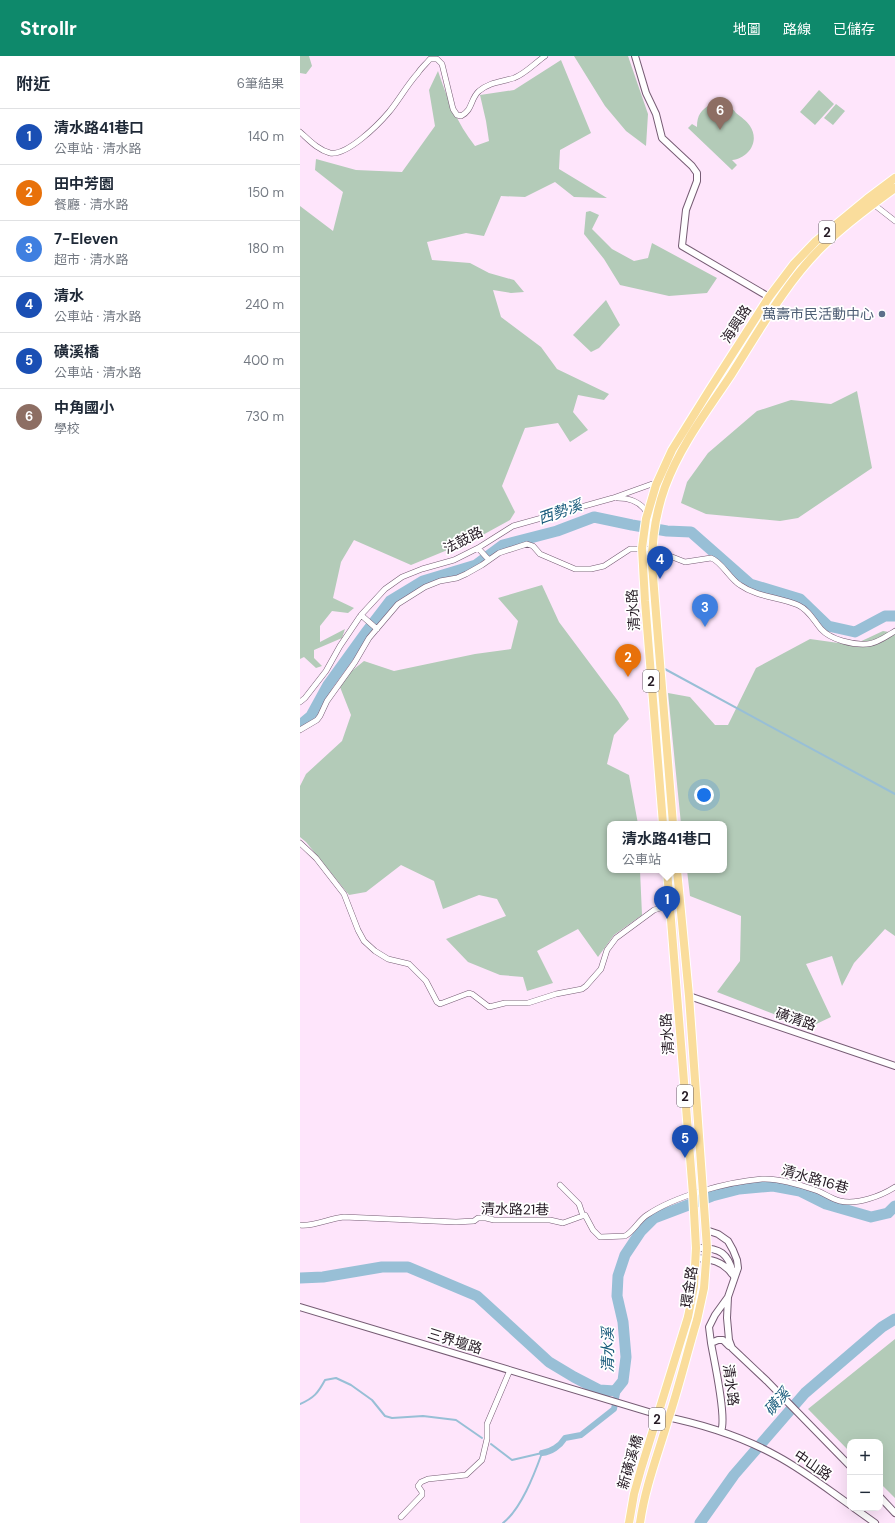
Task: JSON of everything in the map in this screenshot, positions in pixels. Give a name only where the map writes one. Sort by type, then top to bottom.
[{"type":"main road","name":"海興路","points":[[653,539],[655,520],[666,485],[680,454],[777,303],[799,273],[822,247],[895,178]]},
{"type":"main road","name":"海興路","points":[[646,516],[656,485],[672,450],[769,297],[794,264],[816,241],[870,201],[895,188]]},
{"type":"main road","name":"清水路","points":[[646,516],[642,548],[663,821]]},
{"type":"main road","name":"清水路","points":[[653,539],[652,549],[660,667],[673,821]]},
{"type":"main road","name":"清水路","points":[[667,873],[693,1195]]},
{"type":"main road","name":"清水路","points":[[677,873],[689,996],[704,1193]]},
{"type":"main road","name":"2","points":[[704,1193],[707,1259]]},
{"type":"main road","name":"2","points":[[693,1195],[696,1258]]},
{"type":"main road","name":"環金路","points":[[688,1317],[694,1286],[696,1258]]},
{"type":"main road","name":"環金路","points":[[697,1320],[704,1288],[707,1259]]},
{"type":"main road","name":"新磺溪橋","points":[[629,1523],[634,1494],[641,1469],[688,1317]]},
{"type":"main road","name":"新磺溪橋","points":[[640,1523],[650,1477],[669,1419],[697,1320]]},
{"type":"street","points":[[300,132],[319,148],[331,153],[340,152],[350,147],[375,127],[430,59],[437,59],[442,64],[453,109],[457,115],[461,116],[467,113],[477,93],[486,86],[493,82],[514,78],[545,56]]},
{"type":"street","points":[[635,56],[646,93],[656,114],[662,138],[692,166],[697,173],[697,181],[686,210],[682,246],[777,303]]},
{"type":"street","points":[[870,201],[895,221]]},
{"type":"street","name":"法鼓路","points":[[300,702],[305,698],[326,671],[360,615],[385,589],[402,577],[422,569],[454,560],[478,548],[513,526],[613,498],[652,484],[666,485]]},
{"type":"street","points":[[613,498],[626,498],[638,503],[646,516]]},
{"type":"street","points":[[300,730],[317,720],[327,701],[355,662],[369,638],[398,604],[440,581],[457,578],[466,574],[499,553],[527,544],[533,546],[540,554],[575,569],[591,569],[604,566],[630,549],[642,548],[652,549],[685,562],[708,558],[715,559],[730,577],[741,586],[760,595],[789,601],[801,606],[822,630],[831,637],[852,643],[868,644],[895,631]]},
{"type":"street","points":[[478,548],[489,560]]},
{"type":"street","points":[[360,615],[377,629]]},
{"type":"street","points":[[300,842],[316,858],[344,894],[354,916],[358,930],[364,941],[388,959],[409,964],[426,981],[437,1002],[440,1004],[469,993],[490,1007],[505,1003],[528,1003],[556,994],[582,989],[601,969],[607,950],[616,938],[654,910],[670,905],[680,906]]},
{"type":"street","points":[[677,996],[689,996]]},
{"type":"street","name":"磺清路","points":[[689,996],[895,1066]]},
{"type":"street","name":"清水路16巷","points":[[704,1193],[743,1182],[763,1179],[778,1180],[818,1191],[840,1201],[853,1202],[888,1192],[895,1187]]},
{"type":"street","points":[[560,1185],[579,1204],[583,1216],[587,1217],[594,1230],[600,1237],[625,1236],[645,1216],[658,1208],[693,1195],[704,1193]]},
{"type":"street","name":"清水路21巷","points":[[300,1225],[306,1225],[330,1218],[344,1217],[456,1222],[474,1221],[478,1218],[494,1220],[550,1220],[563,1223],[583,1216]]},
{"type":"street","name":"清水路","points":[[706,1230],[723,1237],[728,1241],[737,1260],[738,1268],[728,1297],[728,1334],[732,1348]]},
{"type":"street","points":[[696,1248],[718,1250],[728,1258],[732,1265],[734,1277]]},
{"type":"street","points":[[696,1258],[721,1263],[729,1269],[734,1277]]},
{"type":"street","name":"清水路","points":[[721,1431],[723,1428],[721,1406],[709,1327],[715,1315],[728,1297]]},
{"type":"street","name":"三界壇路","points":[[300,1307],[628,1406],[721,1431]]},
{"type":"street","name":"清水路","points":[[711,1343],[718,1340],[724,1340],[767,1381],[847,1463]]},
{"type":"street","points":[[401,1518],[422,1495],[422,1492],[418,1486],[421,1482],[428,1479],[466,1474],[482,1460],[487,1439],[487,1424],[510,1370]]},
{"type":"street","name":"中山路","points":[[721,1431],[782,1459],[799,1469],[847,1503]]},
{"type":"street","points":[[883,1501],[895,1513]]},
{"type":"street","points":[[858,1511],[875,1523]]},
{"type":"green space","points":[[300,56],[309,56],[312,66],[306,74],[300,73]]},
{"type":"green space","points":[[574,56],[628,56],[648,114],[646,146],[626,131],[605,106]]},
{"type":"green space","points":[[561,60],[591,133],[560,150],[559,169],[607,198],[574,197],[555,182],[525,197],[501,196],[484,236],[466,233],[427,242],[432,260],[470,263],[489,273],[514,280],[524,292],[511,293],[493,290],[501,317],[541,347],[557,369],[609,394],[604,400],[578,395],[573,412],[588,430],[570,442],[558,423],[525,428],[502,486],[515,512],[510,520],[479,537],[411,565],[354,540],[341,562],[333,598],[354,608],[348,613],[332,611],[320,626],[320,642],[345,629],[342,638],[314,650],[314,658],[322,666],[316,668],[304,657],[300,659],[300,206],[333,231],[343,192],[315,170],[316,159],[356,170],[402,172],[435,126],[429,90],[438,71],[453,110],[475,146],[489,141],[480,95],[514,90]]},
{"type":"green space","points":[[819,90],[834,104],[815,125],[800,112]]},
{"type":"green space","points":[[711,104],[722,104],[729,106],[747,122],[753,132],[754,137],[751,148],[743,156],[732,160],[737,165],[732,170],[688,128],[692,124],[697,127],[700,113]]},
{"type":"green space","points":[[836,104],[845,111],[833,125],[824,118]]},
{"type":"green space","points":[[590,211],[599,215],[592,229],[612,249],[634,261],[648,258],[652,243],[717,278],[707,293],[669,296],[620,285],[604,259],[584,234],[586,212]]},
{"type":"green space","points":[[606,300],[620,325],[599,348],[591,352],[573,335]]},
{"type":"green space","points":[[857,391],[872,468],[798,518],[780,521],[706,514],[681,503],[687,482],[708,453],[757,411],[791,400],[831,404]]},
{"type":"green space","points":[[542,585],[559,622],[618,701],[629,719],[614,735],[607,764],[629,775],[637,821],[607,821],[607,873],[640,873],[642,915],[614,935],[598,957],[578,929],[537,951],[553,983],[527,991],[523,977],[500,975],[468,962],[446,939],[506,916],[497,899],[479,895],[443,909],[434,881],[401,865],[366,892],[349,895],[306,842],[300,837],[300,786],[306,774],[342,741],[351,715],[338,682],[364,661],[394,671],[475,654],[511,649],[518,621],[498,598]]},
{"type":"green space","points":[[883,631],[895,633],[895,936],[885,929],[854,963],[842,986],[832,956],[806,964],[831,1017],[812,1026],[815,1030],[717,992],[740,961],[741,916],[690,896],[687,873],[727,873],[727,821],[681,821],[668,693],[690,697],[715,725],[728,725],[756,668],[810,639],[853,645]]},
{"type":"green space","points":[[895,1339],[895,1498],[883,1486],[883,1439],[847,1439],[847,1449],[808,1409]]},
{"type":"waterway","name":"西勢溪","points":[[300,725],[311,716],[328,685],[390,601],[423,581],[476,565],[503,545],[557,531],[594,517],[667,531],[691,532],[750,584],[800,599],[828,626],[855,632],[885,616],[895,616]]},
{"type":"waterway","points":[[663,668],[895,794]]},
{"type":"waterway","name":"清水溪","points":[[300,1278],[323,1277],[382,1267],[408,1267],[477,1296],[549,1362],[599,1390],[615,1391],[623,1381],[626,1357],[623,1322],[617,1296],[618,1276],[625,1255],[641,1231],[654,1218],[712,1196],[739,1189],[773,1186],[800,1191],[826,1204],[871,1217],[888,1213],[895,1206]]},
{"type":"waterway","name":"磺溪","points":[[700,1523],[734,1475],[805,1393],[882,1327],[895,1319]]},
{"type":"waterway","points":[[300,1404],[309,1400],[315,1395],[325,1380],[336,1378],[351,1385],[372,1400],[385,1416],[392,1418],[423,1416],[456,1420],[482,1438]]},
{"type":"waterway","points":[[542,1453],[555,1448],[561,1444],[565,1438],[581,1435],[614,1409],[618,1388]]},
{"type":"waterway","points":[[491,1444],[512,1460],[542,1453]]},
{"type":"waterway","points":[[503,1523],[516,1509],[531,1481],[542,1453]]},
{"type":"place","name":"中角國小","points":[[720,130]]},
{"type":"place","name":"萬壽市民活動中心","points":[[882,314]]},
{"type":"place","name":"清水","points":[[660,579]]},
{"type":"place","name":"7-Eleven","points":[[705,627]]},
{"type":"place","name":"田中芳園","points":[[628,677]]},
{"type":"place","name":"清水路41巷口","points":[[667,919]]},
{"type":"place","name":"磺溪橋","points":[[685,1158]]}]
